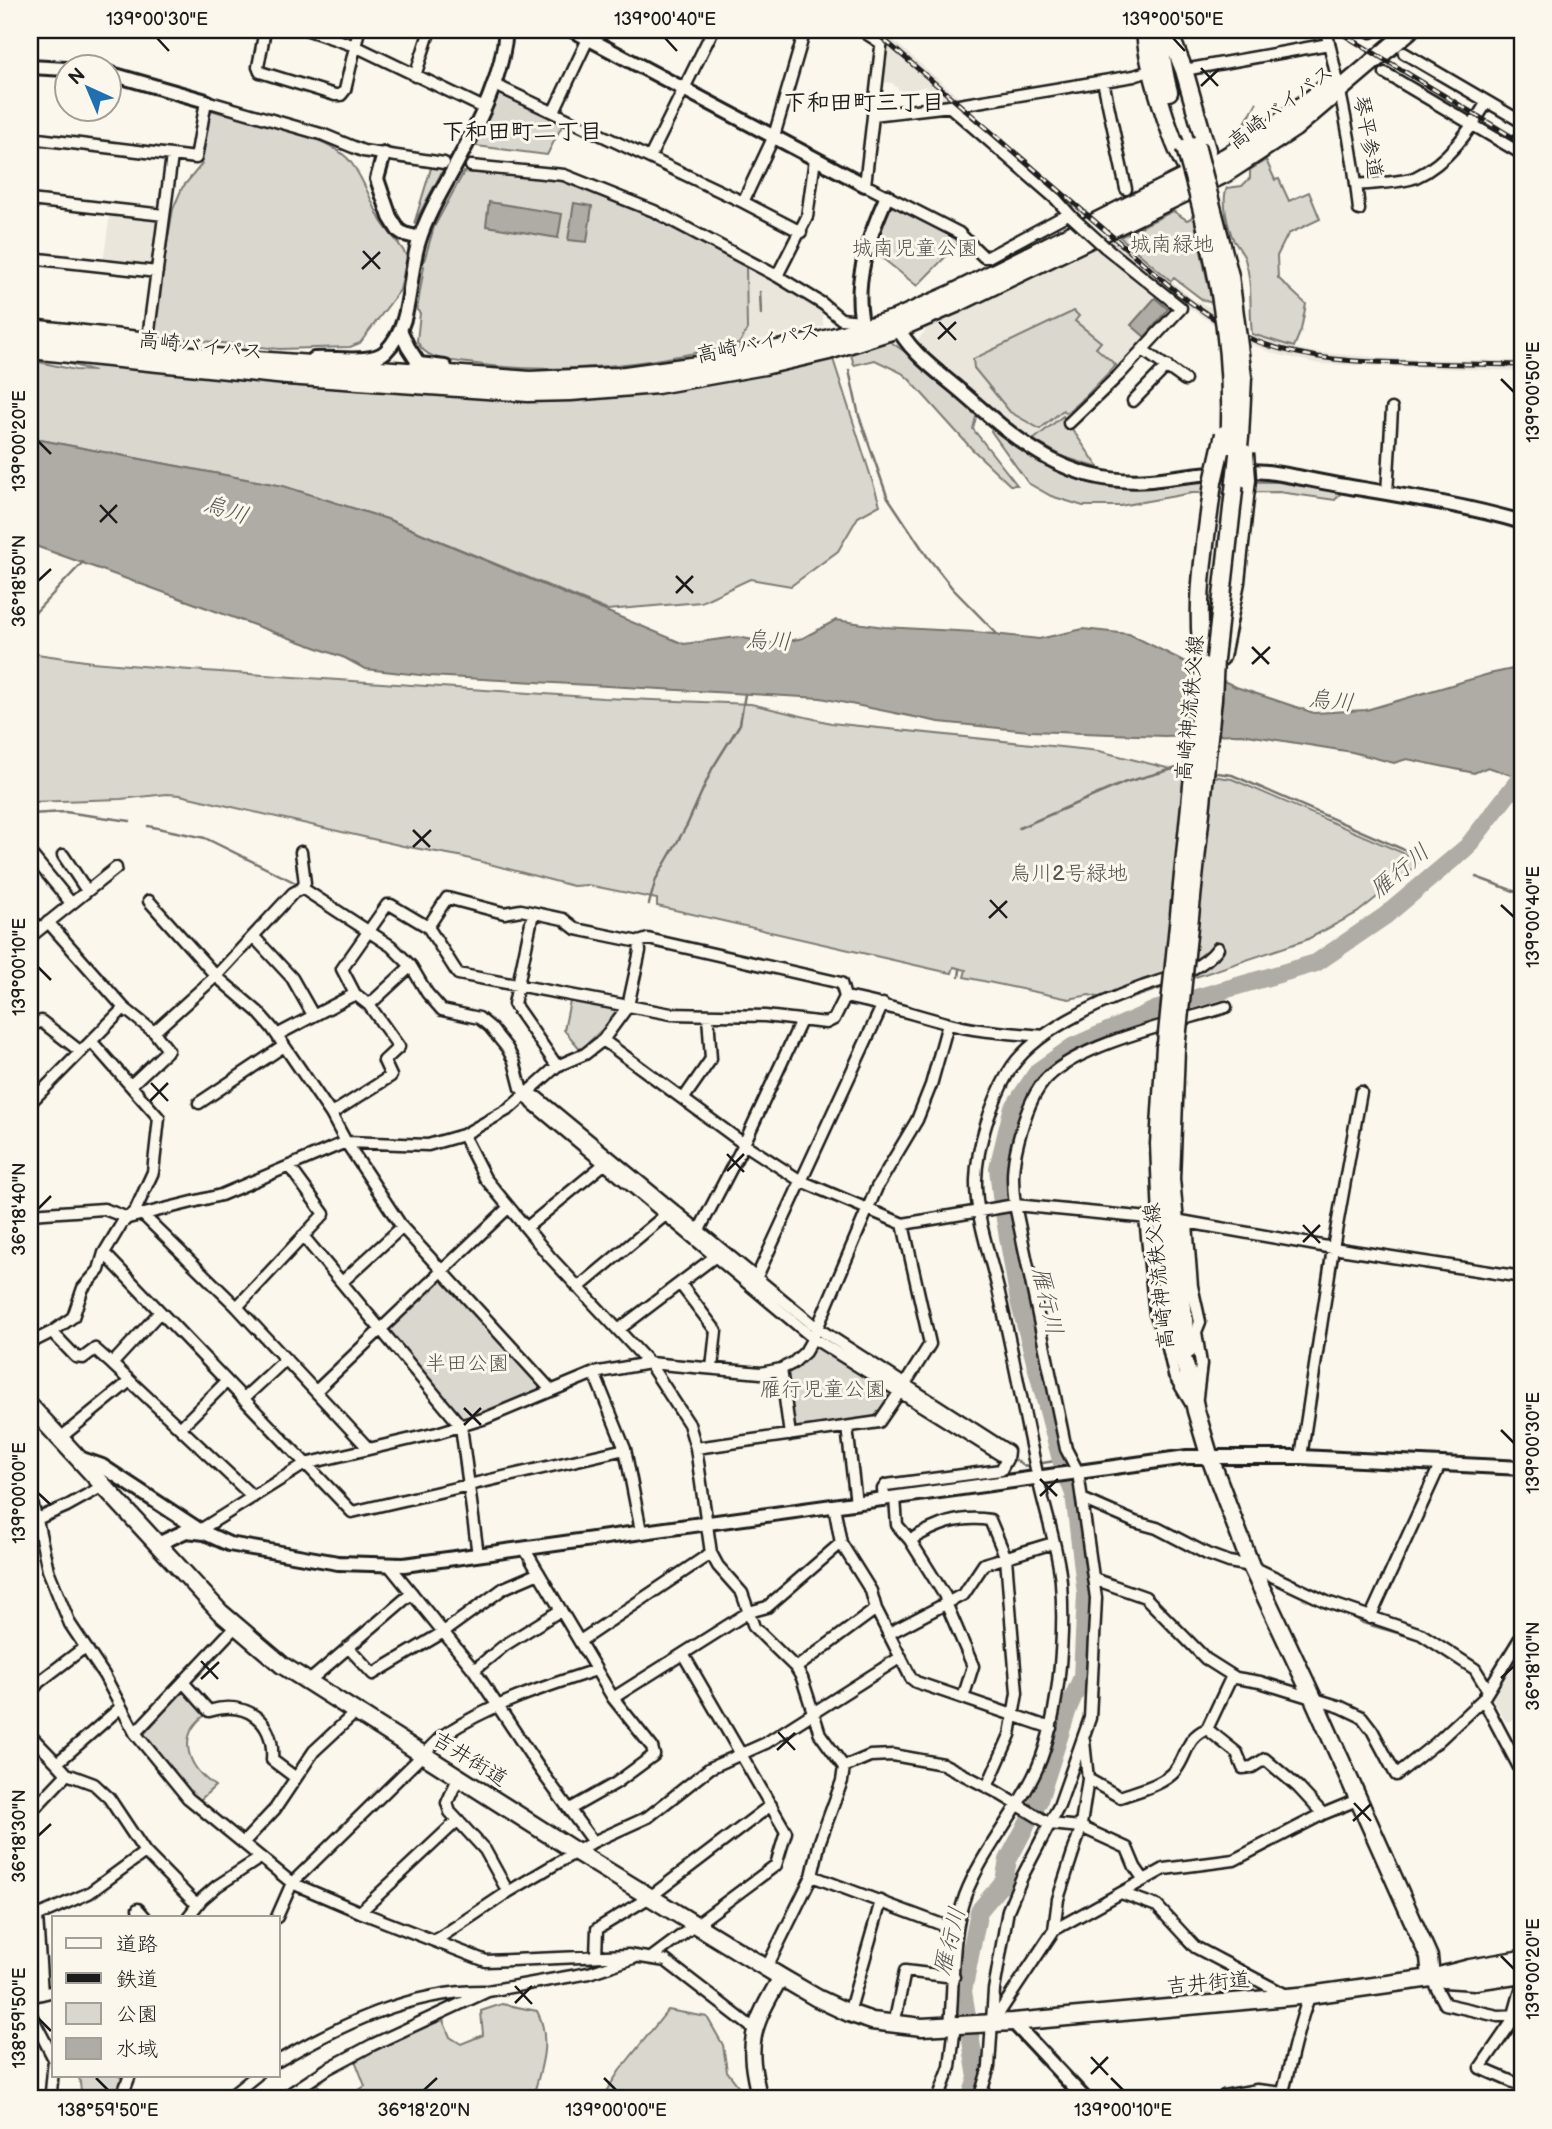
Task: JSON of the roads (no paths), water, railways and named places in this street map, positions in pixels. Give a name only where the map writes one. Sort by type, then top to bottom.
[{"type":"main road","points":[[1146,30],[1152,70],[1180,160],[1196,180],[1227,276],[1236,328],[1244,407],[1247,479],[1237,582],[1213,699]]},
{"type":"main road","name":"高崎神流秩父線","points":[[1156,30],[1163,51],[1165,78],[1191,147],[1230,276],[1242,377],[1240,437],[1215,659],[1213,699],[1159,1144],[1164,1272],[1172,1324],[1210,1458],[1251,1566],[1429,1957],[1432,1978]]},
{"type":"main road","points":[[1168,30],[1184,71],[1207,150],[1206,168],[1196,180]]},
{"type":"main road","name":"高崎バイパス","points":[[30,335],[201,356],[488,377],[575,379],[662,371],[896,324],[956,304],[1196,180],[1226,174],[1269,146],[1394,30]]},
{"type":"main road","name":"高崎バイパス","points":[[1206,168],[1339,83],[1410,30]]},
{"type":"main road","name":"高崎神流秩父線","points":[[1171,1047],[1204,666],[1229,436],[1226,331],[1219,277],[1191,147]]},
{"type":"main road","points":[[1204,666],[1200,645],[1200,601],[1213,482],[1231,386],[1228,331],[1218,248]]},
{"type":"main road","name":"高崎バイパス","points":[[30,350],[274,375],[528,393],[571,392],[657,384],[764,366],[864,330]]},
{"type":"main road","name":"吉井街道","points":[[30,1406],[220,1612],[282,1665],[578,1853],[817,1998],[872,2021],[894,2025],[955,2025]]},
{"type":"main road","name":"吉井街道","points":[[990,2022],[1310,1995],[1432,1978],[1522,1959]]},
{"type":"main road","name":"吉井街道","points":[[1432,1978],[1475,1981],[1522,1974]]},
{"type":"main road","points":[[760,2099],[751,2061],[754,2029],[763,2007],[781,1977]]},
{"type":"main road","points":[[955,2025],[990,2022]]},
{"type":"street","points":[[265,30],[258,67],[260,72],[335,95],[341,95],[345,90],[359,30]]},
{"type":"street","points":[[308,30],[355,46],[484,108]]},
{"type":"street","points":[[415,76],[430,30]]},
{"type":"street","points":[[289,363],[332,357],[372,359],[386,351],[401,332],[419,238],[484,108],[506,30]]},
{"type":"street","points":[[572,30],[959,233],[984,257],[1070,216]]},
{"type":"street","points":[[650,157],[713,30]]},
{"type":"street","points":[[743,202],[774,136],[805,30]]},
{"type":"street","points":[[861,30],[881,43]]},
{"type":"street","points":[[865,185],[883,30]]},
{"type":"street","points":[[1184,71],[1325,34]]},
{"type":"street","name":"琴平参道","points":[[1325,34],[1339,83],[1352,146],[1359,210]]},
{"type":"street","points":[[554,111],[589,39]]},
{"type":"street","points":[[1404,53],[1519,118]]},
{"type":"street","points":[[30,67],[52,68]]},
{"type":"street","points":[[873,115],[948,106],[1134,76],[1152,70]]},
{"type":"street","points":[[1385,73],[1522,154]]},
{"type":"street","points":[[122,77],[324,135],[363,151],[444,163]]},
{"type":"street","points":[[1103,81],[1126,189]]},
{"type":"street","points":[[493,83],[743,202],[800,232]]},
{"type":"street","points":[[30,138],[196,158],[206,101]]},
{"type":"street","points":[[1357,185],[1415,178],[1457,145],[1487,102]]},
{"type":"street","points":[[948,106],[1056,199],[1070,216],[1105,247],[1181,308],[1069,423]]},
{"type":"street","points":[[384,154],[377,178],[390,216],[398,230],[419,238]]},
{"type":"street","points":[[30,325],[148,338],[172,156]]},
{"type":"street","points":[[777,276],[807,217],[815,159]]},
{"type":"street","points":[[471,166],[564,175],[654,211],[777,276],[841,319],[864,330]]},
{"type":"street","points":[[864,330],[859,307],[865,251],[887,196]]},
{"type":"street","points":[[30,200],[164,215]]},
{"type":"street","points":[[30,258],[157,272]]},
{"type":"street","points":[[896,324],[908,344],[1009,433],[1048,459],[1086,475],[1136,480],[1214,471],[1261,472],[1458,505],[1522,522]]},
{"type":"street","points":[[401,332],[419,363],[488,377]]},
{"type":"street","points":[[1143,349],[1185,380]]},
{"type":"street","points":[[1133,401],[1167,366]]},
{"type":"street","points":[[1387,493],[1392,410]]},
{"type":"street","points":[[154,1032],[216,976],[293,893],[302,888],[305,883],[301,852]]},
{"type":"street","points":[[30,853],[71,903]]},
{"type":"street","points":[[63,855],[87,891]]},
{"type":"street","points":[[30,937],[116,867]]},
{"type":"street","points":[[302,888],[391,946],[411,966],[442,1010],[479,1018],[500,1037],[514,1061],[521,1088],[533,1104],[608,1161],[815,1333],[1007,1459],[1001,1470],[886,1485],[883,1489],[897,1525],[910,1540],[945,1596],[973,1666],[963,1698]]},
{"type":"street","points":[[331,1114],[391,1076],[384,1060],[399,1048],[369,1005],[355,994],[342,970],[387,905],[428,927],[458,974],[671,1014],[765,1016],[831,1022],[845,997],[841,984],[648,939],[639,942],[576,929],[563,919],[521,910],[505,913],[447,898],[428,927]]},
{"type":"street","points":[[149,901],[216,976],[258,1012],[277,1035],[331,1114],[346,1142],[402,1227],[551,1390]]},
{"type":"street","points":[[533,913],[514,1004],[557,1066]]},
{"type":"street","points":[[30,918],[44,925],[124,1009],[154,1032],[168,1049],[131,1085]]},
{"type":"street","points":[[254,937],[292,978],[313,1015]]},
{"type":"street","points":[[30,1214],[104,1209],[128,1217],[221,1195],[346,1142],[428,1146],[463,1135],[509,1109],[557,1066],[585,1054],[603,1040],[628,1006],[640,951],[639,942]]},
{"type":"street","points":[[937,2099],[950,2067],[955,2025],[956,1930],[966,1894],[1035,1774],[1051,1728],[1058,1680],[1061,1627],[1060,1580],[980,1210],[976,1183],[977,1160],[992,1107],[1010,1070],[1043,1036],[1113,997],[1208,961],[1218,948]]},
{"type":"street","points":[[369,1005],[411,966]]},
{"type":"street","points":[[277,1035],[355,994]]},
{"type":"street","points":[[845,997],[883,1004],[948,1024],[1043,1036]]},
{"type":"street","points":[[754,1282],[883,1004]]},
{"type":"street","points":[[979,2099],[989,2067],[990,2022],[1008,1910],[1050,1824],[1084,1737],[1090,1718],[1094,1664],[1094,1579],[1078,1472],[1066,1449],[1015,1205],[1011,1170],[1026,1113],[1045,1080],[1072,1059],[1092,1048],[1226,1007]]},
{"type":"street","points":[[30,1103],[124,1009]]},
{"type":"street","points":[[684,1098],[711,1059],[708,1016]]},
{"type":"street","points":[[30,1027],[41,1021],[81,1052]]},
{"type":"street","points":[[697,1234],[744,1144],[801,1021]]},
{"type":"street","points":[[158,1544],[186,1531],[202,1532],[305,1464],[461,1426],[594,1373],[649,1363],[761,1373],[781,1369],[799,1358],[815,1333],[877,1187],[917,1120],[931,1085],[948,1024]]},
{"type":"street","points":[[603,1040],[744,1144],[801,1181],[903,1224],[1015,1205],[1147,1218],[1155,1314],[1166,1339],[1174,1375],[1196,1411]]},
{"type":"street","points":[[30,1343],[73,1317],[83,1288],[99,1270],[104,1253],[122,1223],[135,1211],[153,1172],[159,1118],[92,1042]]},
{"type":"street","points":[[199,1103],[284,1046]]},
{"type":"street","points":[[1301,1457],[1361,1092]]},
{"type":"street","points":[[463,1135],[485,1178],[578,1288],[649,1363],[689,1424],[696,1448],[712,1553],[718,1566],[742,1594],[754,1627],[796,1668],[802,1678],[820,1734],[844,1767],[842,1781],[820,1841],[813,1876],[767,1968]]},
{"type":"street","points":[[526,1228],[608,1161]]},
{"type":"street","points":[[237,1307],[324,1214],[289,1166]]},
{"type":"street","points":[[316,1391],[509,1207]]},
{"type":"street","points":[[578,1288],[670,1212]]},
{"type":"street","points":[[142,1214],[237,1307],[369,1449]]},
{"type":"street","points":[[1196,1411],[1201,1364],[1196,1332],[1200,1322],[1192,1286],[1184,1222],[1522,1277]]},
{"type":"street","points":[[696,1448],[879,1422],[930,1344],[903,1224]]},
{"type":"street","points":[[342,1282],[402,1227]]},
{"type":"street","points":[[303,1236],[461,1426],[478,1555]]},
{"type":"street","points":[[104,1253],[352,1512],[625,1449]]},
{"type":"street","points":[[618,1330],[720,1253]]},
{"type":"street","points":[[681,1285],[716,1331],[712,1368]]},
{"type":"street","points":[[112,1364],[160,1312]]},
{"type":"street","points":[[52,1332],[76,1357],[83,1358],[95,1349],[253,1497]]},
{"type":"street","points":[[243,1399],[286,1359]]},
{"type":"street","points":[[781,1369],[790,1435]]},
{"type":"street","points":[[594,1373],[625,1449],[641,1531]]},
{"type":"street","points":[[59,1439],[130,1381]]},
{"type":"street","points":[[180,1428],[226,1382]]},
{"type":"street","points":[[848,1427],[856,1503]]},
{"type":"street","points":[[76,1457],[102,1466],[202,1532],[229,1544],[338,1563],[404,1565],[1184,1457],[1301,1457],[1522,1468]]},
{"type":"street","points":[[1370,1618],[1440,1465]]},
{"type":"street","points":[[34,1521],[103,1486]]},
{"type":"street","points":[[30,1497],[48,1570],[70,1625],[104,1675],[135,1733],[188,1798],[292,1883],[486,1961],[596,1956],[638,1956],[666,1961],[754,2029]]},
{"type":"street","points":[[1082,1499],[1135,1522],[1157,1528],[1229,1562],[1251,1566],[1328,1602],[1422,1634],[1475,1669],[1522,1773]]},
{"type":"street","points":[[834,1506],[841,1543],[871,1591],[876,1609],[911,1678],[1051,1728]]},
{"type":"street","points":[[910,1540],[939,1524],[978,1518],[990,1520],[1006,1558],[1017,1693],[1010,1735],[987,1787]]},
{"type":"street","points":[[613,1699],[749,1612],[767,1607],[841,1543]]},
{"type":"street","points":[[888,1634],[964,1594],[984,1564],[1053,1544]]},
{"type":"street","points":[[524,1548],[613,1699],[652,1746],[654,1755],[616,1783],[570,1809]]},
{"type":"street","points":[[580,1641],[712,1553]]},
{"type":"street","points":[[389,1564],[474,1670],[539,1768],[593,1842]]},
{"type":"street","points":[[348,1647],[373,1674],[442,1633],[504,1588],[539,1573]]},
{"type":"street","points":[[1094,1579],[1145,1597],[1206,1659],[1232,1676],[1313,1698],[1362,1717],[1396,1775],[1436,1743],[1485,1695],[1522,1634]]},
{"type":"street","points":[[308,1682],[412,1594]]},
{"type":"street","points":[[796,1668],[876,1609]]},
{"type":"street","points":[[474,1670],[505,1645],[561,1610]]},
{"type":"street","points":[[135,1733],[236,1626]]},
{"type":"street","points":[[30,1694],[39,1682],[85,1647]]},
{"type":"street","points":[[651,1958],[776,1865],[786,1832],[682,1654]]},
{"type":"street","points":[[436,1940],[508,1892],[593,1842],[648,1817],[710,1768],[766,1743],[901,1657]]},
{"type":"street","points":[[277,1916],[292,1883],[442,1736],[468,1719],[548,1685],[596,1670]]},
{"type":"street","points":[[30,1672],[39,1682]]},
{"type":"street","points":[[1088,1779],[1120,1797],[1174,1773],[1195,1734],[1207,1729],[1232,1676]]},
{"type":"street","points":[[183,1682],[209,1711],[232,1706],[252,1713],[261,1720],[271,1739],[272,1760],[296,1779]]},
{"type":"street","points":[[57,1763],[121,1707]]},
{"type":"street","points":[[243,1843],[275,1809],[314,1751],[355,1713]]},
{"type":"street","points":[[1207,1729],[1237,1753],[1243,1768],[1252,1767],[1265,1759],[1298,1787],[1323,1814]]},
{"type":"street","points":[[30,1735],[67,1774],[94,1784],[109,1798],[145,1852],[192,1900],[199,1903]]},
{"type":"street","points":[[1054,1930],[1058,1899],[1081,1827],[1088,1779],[1084,1737]]},
{"type":"street","points":[[844,1767],[870,1756],[893,1755],[943,1764],[1050,1824],[1081,1827],[1127,1848],[1144,1880]]},
{"type":"street","points":[[30,1814],[67,1774]]},
{"type":"street","points":[[459,1776],[447,1803],[450,1812],[485,1850],[508,1892]]},
{"type":"street","points":[[990,2022],[1054,1930],[1164,1869],[1234,1860],[1323,1814],[1357,1800]]},
{"type":"street","points":[[596,1956],[597,1929],[650,1897],[771,1805]]},
{"type":"street","points":[[360,1912],[457,1821]]},
{"type":"street","points":[[42,1994],[33,1917],[89,1893],[145,1852]]},
{"type":"street","points":[[189,1916],[217,1886],[260,1858]]},
{"type":"street","points":[[813,1876],[956,1930]]},
{"type":"street","points":[[1121,1893],[1157,1906],[1195,1947],[1290,1997]]},
{"type":"street","points":[[849,2013],[881,1901]]},
{"type":"street","points":[[280,2060],[359,2018],[462,1991],[488,1991],[589,1973],[638,1956]]},
{"type":"street","points":[[894,2025],[905,1971],[954,1977]]},
{"type":"street","points":[[1432,1978],[1445,2004],[1488,2014],[1519,2014]]},
{"type":"street","points":[[1519,2014],[1515,2011],[1522,1986]]},
{"type":"street","points":[[282,2099],[327,2069],[488,1991]]},
{"type":"street","points":[[30,1997],[52,1992]]},
{"type":"street","points":[[1224,2099],[1224,2096],[1257,2090],[1282,2096],[1296,2045],[1298,2023],[1310,1995]]},
{"type":"street","points":[[30,2012],[52,2055]]},
{"type":"street","points":[[1519,2014],[1480,2068],[1522,2086]]},
{"type":"street","points":[[1013,2022],[1085,2099]]},
{"type":"street","points":[[52,2076],[53,2099]]},
{"type":"street","points":[[121,2099],[130,2076]]},
{"type":"street","points":[[227,2099],[256,2076]]},
{"type":"water","points":[[489,202],[562,214],[558,238],[486,226]]},
{"type":"water","points":[[574,203],[592,206],[587,242],[568,240]]},
{"type":"water","points":[[1155,298],[1168,309],[1145,337],[1131,325]]},
{"type":"water","name":"烏川","points":[[30,438],[283,486],[387,519],[684,644],[737,637],[776,644],[803,638],[836,620],[884,627],[1039,639],[1083,629],[1129,634],[1236,687],[1314,713],[1366,710],[1522,667],[1522,779],[1488,767],[1474,773],[1407,759],[1394,763],[1352,752],[1241,734],[1164,736],[1029,731],[939,722],[821,698],[429,676],[365,669],[345,658],[30,544]]},
{"type":"waterway","points":[[760,292],[761,314]]},
{"type":"waterway","points":[[849,370],[859,416],[887,496],[927,556],[953,589],[999,636]]},
{"type":"waterway","points":[[30,618],[83,562]]},
{"type":"waterway","points":[[649,904],[656,879],[687,825],[712,769],[740,724],[745,694]]},
{"type":"waterway","points":[[1019,828],[1126,782],[1177,768],[1186,769]]},
{"type":"waterway","points":[[1210,772],[1232,775],[1416,855]]},
{"type":"waterway","name":"雁行川","points":[[970,2099],[977,2078],[963,1991],[979,1911],[1004,1881],[1008,1860],[1038,1803],[1068,1709],[1082,1677],[1086,1594],[1074,1494],[1061,1460],[1019,1301],[1001,1196],[998,1168],[1012,1110],[1038,1071],[1072,1047],[1155,1010],[1316,963],[1385,916],[1467,847],[1522,776]]},
{"type":"waterway","points":[[30,814],[65,812],[130,821]]},
{"type":"waterway","points":[[148,826],[205,838],[296,883]]},
{"type":"waterway","points":[[1476,877],[1522,894]]},
{"type":"waterway","points":[[959,977],[960,970]]},
{"type":"waterway","points":[[1011,1457],[1024,1466],[1061,1460]]},
{"type":"waterway","points":[[1208,1559],[1232,1568]]},
{"type":"waterway","points":[[1355,1618],[1363,1623],[1415,1638]]},
{"type":"waterway","points":[[1440,1653],[1470,1672],[1482,1689]]},
{"type":"waterway","points":[[1488,1697],[1522,1759]]},
{"type":"railway","points":[[873,30],[1178,293],[1235,331],[1275,347],[1331,359],[1389,363],[1522,365]]},
{"type":"railway","points":[[1336,30],[1522,143]]},
{"type":"district","name":"下和田町三丁目","points":[[864,103]]},
{"type":"district","name":"下和田町二丁目","points":[[522,132]]},
{"type":"park label","name":"城南緑地","points":[[1172,244]]},
{"type":"park label","name":"城南児童公園","points":[[915,248]]},
{"type":"park label","name":"烏川2号緑地","points":[[1069,873]]},
{"type":"park label","name":"半田公園","points":[[467,1363]]},
{"type":"park label","name":"雁行児童公園","points":[[823,1389]]}]
